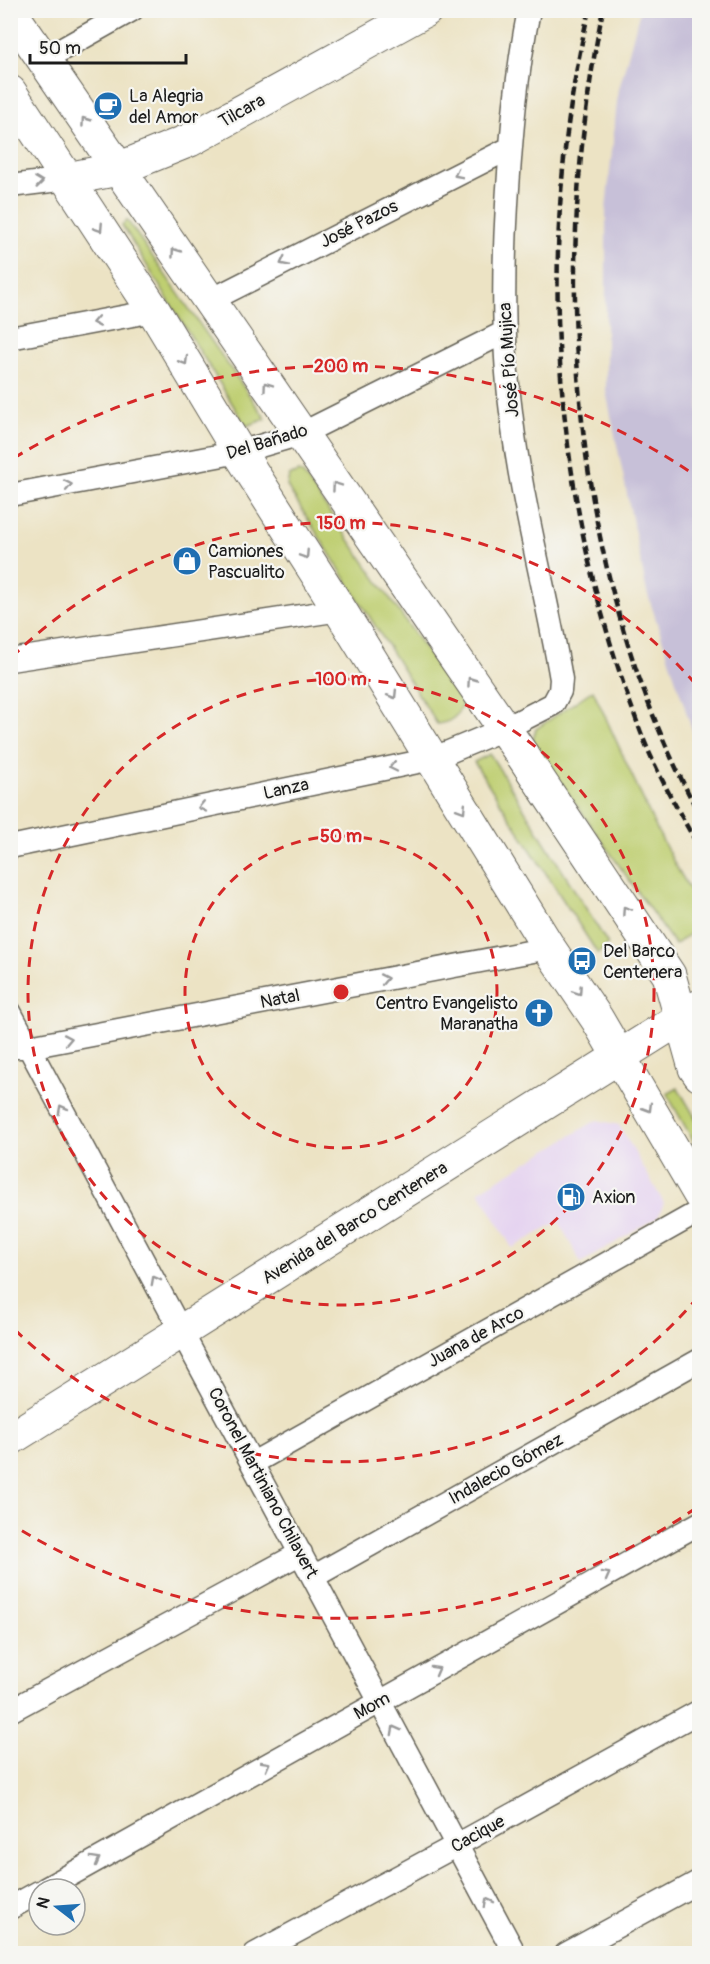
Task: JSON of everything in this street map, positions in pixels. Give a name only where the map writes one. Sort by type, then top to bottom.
[{"type":"main road","name":"Tilcara","points":[[67,178],[118,169],[190,140],[426,10]]},
{"type":"main road","points":[[10,11],[504,729],[669,975],[690,1012],[695,1068],[699,1075]]},
{"type":"main road","points":[[10,92],[154,311],[239,452],[340,610],[549,948],[597,1019],[699,1195]]},
{"type":"main road","name":"Avenida del Barco Centenera","points":[[10,1439],[690,1012]]},
{"type":"street","points":[[43,60],[132,10]]},
{"type":"street","name":"José Pío Mujica","points":[[529,10],[516,80],[510,148],[505,251],[505,332],[511,412],[527,508],[561,679],[561,691],[553,704]]},
{"type":"street","name":"José Pazos","points":[[209,301],[510,148]]},
{"type":"street","name":"Tilcara","points":[[10,186],[67,178]]},
{"type":"street","points":[[10,338],[154,311]]},
{"type":"street","name":"Del Bañado","points":[[10,495],[239,452],[301,434],[505,332]]},
{"type":"street","points":[[10,660],[340,610]]},
{"type":"street","name":"Lanza","points":[[10,847],[432,759],[504,729],[553,704]]},
{"type":"street","name":"Natal","points":[[20,1047],[549,948]]},
{"type":"street","name":"Coronel Martiniano Chilavert","points":[[10,1012],[20,1047],[182,1332],[515,1953]]},
{"type":"street","name":"Juana de Arco","points":[[252,1463],[699,1211]]},
{"type":"street","name":"Indalecio Gómez","points":[[313,1578],[699,1360]]},
{"type":"street","name":"Mom","points":[[66,1877],[699,1523]]},
{"type":"street","points":[[10,1712],[301,1553]]},
{"type":"street","name":"Cacique","points":[[255,1953],[457,1845],[699,1711]]},
{"type":"street","points":[[566,1953],[699,1881]]},
{"type":"street","points":[[10,1908],[27,1899]]},
{"type":"shaded area","points":[[640,11],[699,11],[699,751],[647,592],[606,391],[606,209],[618,93]]},
{"type":"shaded area","name":"Axion","points":[[597,1120],[619,1125],[664,1203],[658,1217],[581,1263],[559,1222],[512,1248],[479,1191]]},
{"type":"green space","points":[[127,220],[266,419],[246,426],[122,225]]},
{"type":"green space","points":[[298,472],[303,474],[463,703],[459,712],[447,722],[437,724],[287,486],[289,476]]},
{"type":"green space","points":[[593,690],[657,830],[699,905],[699,927],[675,945],[532,742],[536,729]]},
{"type":"green space","points":[[490,754],[608,944],[598,954],[474,762]]},
{"type":"green space","points":[[678,1088],[699,1124],[699,1151],[667,1094]]},
{"type":"railway","points":[[589,10],[572,99],[561,188],[558,278],[560,368],[570,458],[585,546],[608,634],[636,719],[673,802],[700,849]]},
{"type":"railway","points":[[603,10],[585,120],[576,222],[575,310],[580,398],[590,485],[608,571],[631,655],[662,737],[700,815]]},
{"type":"place","name":"La Alegria del Amor","points":[[108,106]]},
{"type":"place","name":"Camiones Pascualito","points":[[187,561]]},
{"type":"place","name":"Del Barco Centenera","points":[[582,961]]},
{"type":"place","name":"Centro Evangelisto Maranatha","points":[[539,1013]]},
{"type":"place","name":"Axion","points":[[571,1197]]}]
